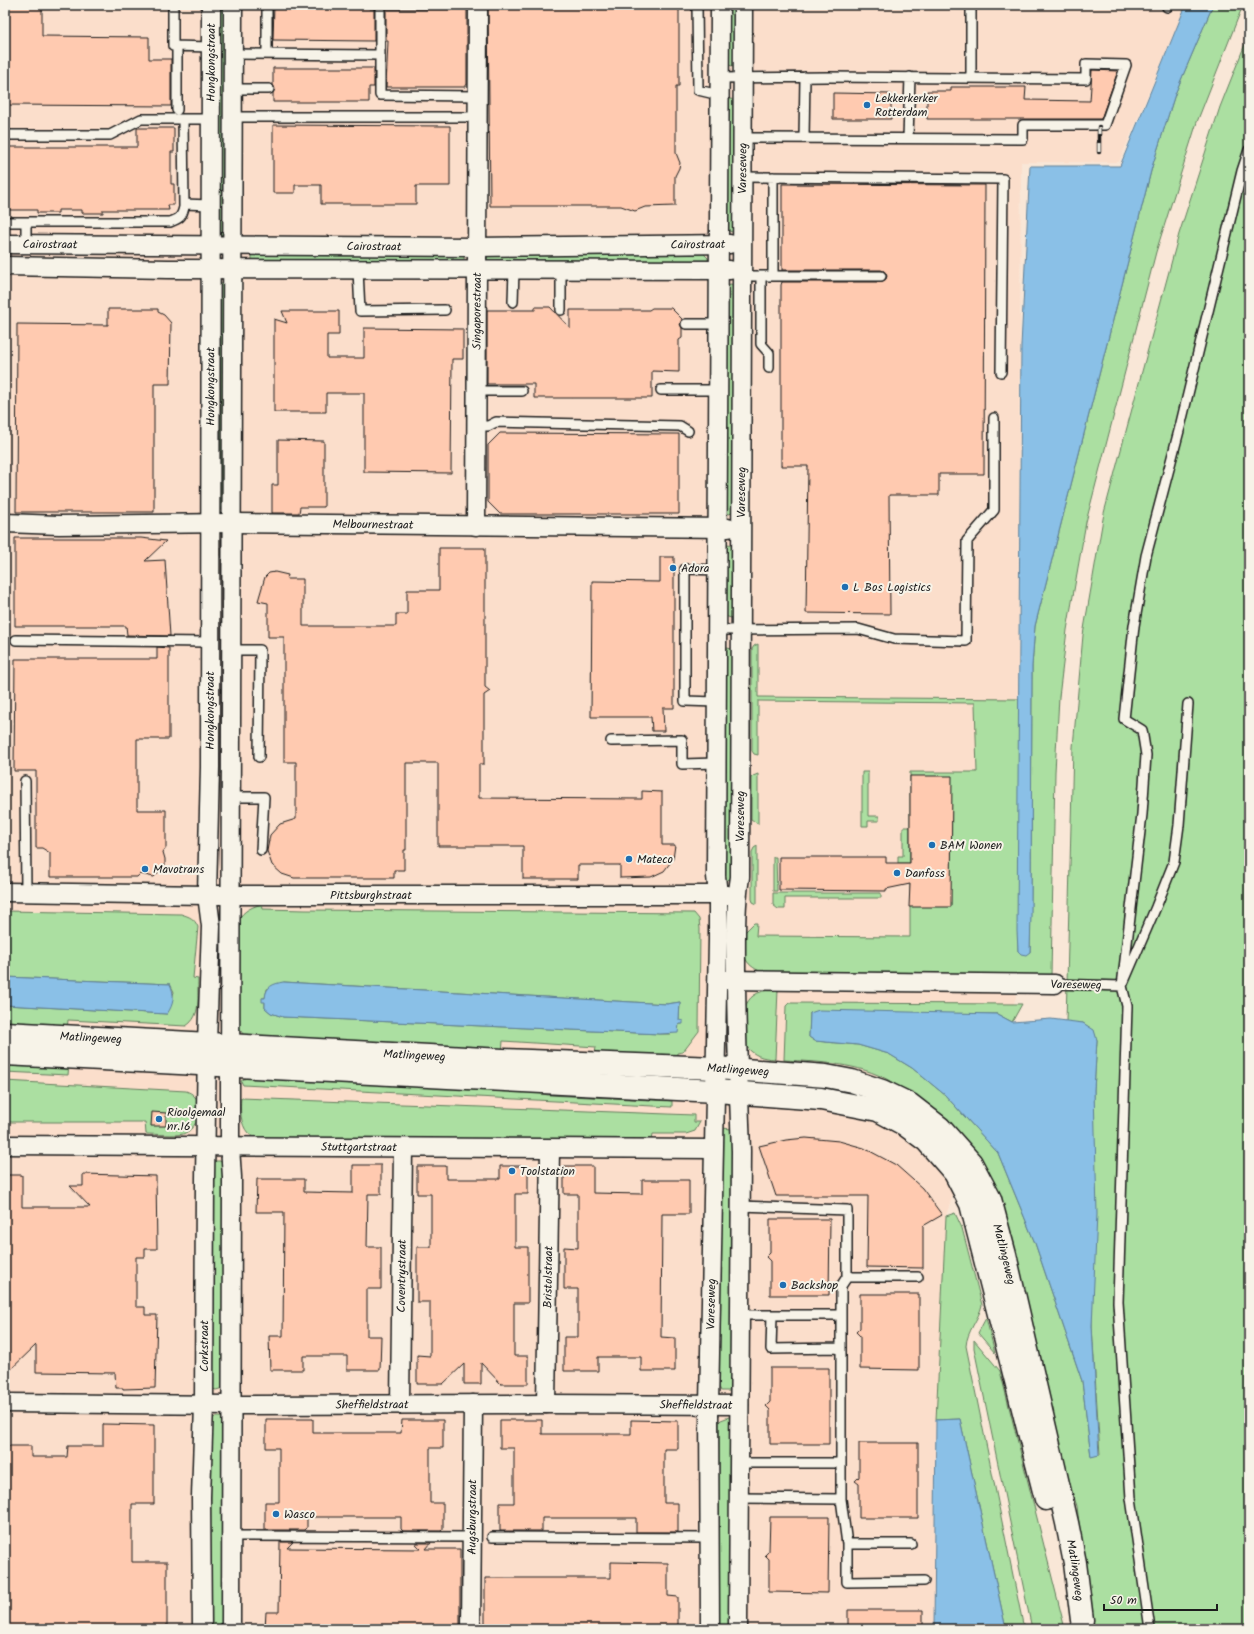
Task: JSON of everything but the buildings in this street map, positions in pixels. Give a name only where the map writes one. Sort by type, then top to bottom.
[{"type":"main road","name":"Matlingeweg","points":[[5,1033],[207,1054]]},
{"type":"main road","name":"Matlingeweg","points":[[5,1054],[207,1054],[503,1060],[716,1068],[826,1076],[852,1081],[882,1091],[909,1104],[940,1128],[972,1163],[990,1199],[1005,1255],[1067,1523],[1075,1564],[1083,1624]]},
{"type":"main road","name":"Matlingeweg","points":[[230,1055],[822,1099],[878,1110],[904,1124],[927,1142],[955,1173],[971,1204],[1063,1565],[1083,1624]]},
{"type":"street","name":"Hongkongstraat","points":[[207,1054],[211,926],[207,894],[210,767],[209,523],[211,5]]},
{"type":"street","name":"Hongkongstraat","points":[[230,1055],[234,5]]},
{"type":"street","name":"Singaporestraat","points":[[476,526],[478,5]]},
{"type":"street","name":"Vareseweg","points":[[710,1629],[709,1406],[713,1149],[716,1091],[718,895],[716,876],[716,702],[720,5]]},
{"type":"street","name":"Vareseweg","points":[[738,1629],[738,1405],[741,1115],[737,1070],[736,980],[737,895],[740,877],[740,528],[743,5]]},
{"type":"street","name":"Cairostraat","points":[[5,244],[477,247],[742,244]]},
{"type":"street","name":"Cairostraat","points":[[5,266],[358,270],[719,270],[741,273]]},
{"type":"street","name":"Melbournestraat","points":[[5,523],[59,525],[232,523],[740,528]]},
{"type":"street","name":"Hongkongstraat","points":[[210,767],[231,768]]},
{"type":"street","name":"Pittsburghstraat","points":[[5,892],[737,895]]},
{"type":"street","name":"Vareseweg","points":[[717,980],[1055,984]]},
{"type":"street","name":"Corkstraat","points":[[202,1629],[201,1497],[204,1404],[207,1054]]},
{"type":"street","points":[[230,1055],[230,1147],[232,1177],[231,1629]]},
{"type":"street","name":"Stuttgartstraat","points":[[5,1146],[206,1146],[550,1150],[713,1149]]},
{"type":"street","name":"Coventrystraat","points":[[400,1404],[403,1148]]},
{"type":"street","name":"Bristolstraat","points":[[546,1404],[550,1150]]},
{"type":"street","name":"Sheffieldstraat","points":[[5,1403],[231,1405],[738,1405]]},
{"type":"street","name":"Augsburgstraat","points":[[471,1629],[473,1404]]},
{"type":"lane","points":[[173,5],[172,46],[211,46]]},
{"type":"lane","points":[[267,54],[268,5]]},
{"type":"lane","points":[[380,5],[380,95],[477,96]]},
{"type":"lane","points":[[697,5],[698,90],[719,87],[743,78],[910,77],[1086,79],[1086,64],[1126,65],[1105,125],[1023,125],[1023,139],[743,138]]},
{"type":"lane","points":[[971,5],[971,78]]},
{"type":"lane","points":[[177,46],[177,110]]},
{"type":"lane","name":"Hongkongstraat","points":[[233,54],[380,55]]},
{"type":"lane","points":[[804,138],[805,77]]},
{"type":"lane","points":[[908,138],[910,77]]},
{"type":"lane","points":[[233,89],[269,89]]},
{"type":"lane","points":[[233,117],[477,117]]},
{"type":"lane","points":[[5,222],[170,222],[178,219],[182,215],[184,204],[184,119]]},
{"type":"lane","points":[[5,135],[110,135],[141,120],[211,119]]},
{"type":"lane","points":[[1150,1629],[1131,1498],[1118,1302],[1127,1006],[1122,986],[1142,814],[1146,755],[1142,730],[1124,719],[1134,626],[1146,556],[1180,427],[1242,171],[1249,150]]},
{"type":"lane","points":[[742,177],[1003,179],[1001,372]]},
{"type":"lane","points":[[773,177],[773,276]]},
{"type":"lane","points":[[184,204],[210,205]]},
{"type":"lane","points":[[26,222],[26,245]]},
{"type":"lane","points":[[358,270],[360,311],[445,310]]},
{"type":"lane","points":[[513,302],[514,270]]},
{"type":"lane","points":[[561,270],[561,310]]},
{"type":"lane","points":[[741,273],[761,276],[881,276]]},
{"type":"lane","points":[[761,276],[761,344],[769,353],[769,368]]},
{"type":"lane","points":[[686,324],[718,324]]},
{"type":"lane","points":[[661,390],[718,390]]},
{"type":"lane","points":[[477,391],[522,391]]},
{"type":"lane","points":[[717,630],[858,629],[894,639],[966,641],[967,541],[994,510],[994,418]]},
{"type":"lane","points":[[477,426],[488,426],[496,422],[680,426],[688,431]]},
{"type":"lane","points":[[716,702],[685,701],[685,570],[717,570]]},
{"type":"lane","points":[[16,640],[210,642]]},
{"type":"lane","points":[[231,650],[260,650],[259,757]]},
{"type":"lane","points":[[1122,986],[1174,862],[1179,825],[1188,704]]},
{"type":"lane","points":[[611,741],[682,740],[682,764],[716,763]]},
{"type":"lane","points":[[25,781],[26,892]]},
{"type":"lane","points":[[231,797],[264,797],[261,850]]},
{"type":"lane","name":"Vareseweg","points":[[1055,984],[1122,986]]},
{"type":"lane","points":[[740,1206],[847,1210],[847,1277],[841,1286],[841,1499],[847,1544],[847,1582],[924,1581]]},
{"type":"lane","points":[[847,1277],[918,1277]]},
{"type":"lane","points":[[739,1315],[841,1315]]},
{"type":"lane","points":[[772,1315],[771,1349],[841,1348]]},
{"type":"lane","points":[[738,1463],[841,1464]]},
{"type":"lane","points":[[738,1498],[841,1499]]},
{"type":"lane","points":[[231,1536],[472,1537]]},
{"type":"lane","points":[[492,1536],[710,1538]]},
{"type":"lane","points":[[847,1544],[910,1544]]},
{"type":"shaded area","points":[[5,5],[1186,5],[1119,162],[1021,162],[1016,997],[946,1216],[936,1420],[934,1629],[5,1629]]},
{"type":"green space","points":[[216,5],[228,5],[225,234],[219,235]]},
{"type":"green space","points":[[725,5],[738,5],[736,65],[733,66],[727,65]]},
{"type":"green space","points":[[1213,5],[1243,5],[1197,122],[1156,252],[1086,522],[1067,630],[1059,697],[1055,772],[1051,975],[762,972],[751,966],[745,958],[743,948],[742,935],[754,923],[757,923],[756,936],[910,937],[910,772],[977,772],[975,703],[758,701],[758,755],[754,754],[752,751],[752,649],[758,644],[758,697],[1020,699],[1018,951],[1030,952],[1032,666],[1035,626],[1152,167],[1175,94]]},
{"type":"green space","points":[[1249,34],[1249,1629],[1095,1629],[1088,1602],[1077,1506],[1060,1456],[923,1105],[890,1081],[865,1070],[838,1064],[784,1060],[786,1006],[789,1003],[1022,1004],[1012,1022],[997,1014],[810,1013],[809,1037],[815,1041],[858,1045],[889,1054],[912,1068],[945,1095],[998,1153],[1035,1243],[1082,1381],[1091,1456],[1100,1455],[1092,1326],[1094,1090],[1097,1040],[1093,1030],[1083,1023],[1066,1022],[1073,747],[1083,635],[1104,513],[1179,234],[1220,107]]},
{"type":"green space","points":[[731,99],[735,101],[734,231],[732,232],[727,230],[727,100]]},
{"type":"green space","points":[[703,253],[708,258],[708,262],[486,261],[488,254]]},
{"type":"green space","points":[[252,254],[464,256],[464,262],[252,261]]},
{"type":"green space","points":[[218,284],[224,284],[223,509],[219,510]]},
{"type":"green space","points":[[726,285],[733,285],[735,512],[729,514],[726,512]]},
{"type":"green space","points":[[729,544],[734,547],[733,617],[731,618],[725,616],[726,545]]},
{"type":"green space","points":[[725,649],[732,649],[733,878],[727,880],[724,879]]},
{"type":"green space","points":[[862,772],[868,772],[868,816],[879,816],[879,821],[868,821],[868,826],[862,826]]},
{"type":"green space","points":[[758,774],[758,824],[751,819],[751,778]]},
{"type":"green space","points":[[903,827],[910,827],[910,863],[898,863],[898,856],[903,856]]},
{"type":"green space","points":[[757,846],[757,904],[753,902],[752,899],[752,852]]},
{"type":"green space","points":[[773,857],[776,857],[777,891],[773,891]]},
{"type":"green space","points":[[773,893],[881,893],[881,898],[785,898],[785,909],[778,909],[773,905]]},
{"type":"green space","points":[[262,904],[263,909],[305,910],[694,913],[699,919],[700,929],[699,1031],[683,1052],[677,1053],[676,1062],[595,1054],[596,1047],[503,1041],[502,1054],[251,1038],[243,1034],[236,1024],[235,925],[243,914],[249,909]],"holes":[[[284,982],[667,1004],[680,1002],[679,1020],[682,1024],[679,1024],[671,1034],[283,1017],[271,1013],[265,1008],[265,1002],[262,998],[265,998],[267,989]]]},
{"type":"green space","points":[[5,911],[181,914],[189,917],[198,927],[193,978],[198,979],[198,1005],[194,1017],[186,1026],[68,1020],[67,1031],[5,1028],[5,1005],[167,1014],[174,992],[170,984],[5,977]]},
{"type":"green space","points":[[768,990],[778,990],[775,1059],[759,1056],[746,1046],[744,1019],[747,1004],[751,998],[758,993]]},
{"type":"green space","points":[[5,1060],[69,1064],[68,1075],[5,1072]]},
{"type":"green space","points":[[252,1074],[507,1087],[548,1095],[672,1101],[672,1107],[243,1085],[241,1081]]},
{"type":"green space","points":[[5,1081],[186,1091],[190,1092],[198,1101],[199,1112],[196,1123],[192,1128],[183,1134],[176,1135],[146,1134],[145,1122],[5,1122]]},
{"type":"green space","points":[[241,1098],[694,1115],[694,1122],[700,1122],[695,1131],[686,1134],[653,1134],[652,1139],[343,1142],[260,1140],[248,1133],[243,1125]]},
{"type":"green space","points":[[722,1128],[732,1129],[731,1214],[735,1240],[732,1391],[721,1391],[719,1387]]},
{"type":"green space","points":[[215,1161],[220,1161],[224,1164],[223,1388],[216,1390],[213,1389],[211,1164]]},
{"type":"green space","points":[[955,1213],[962,1228],[982,1305],[968,1335],[966,1346],[1024,1629],[1006,1629],[960,1419],[936,1420],[946,1216]]},
{"type":"green space","points":[[986,1318],[995,1353],[978,1333]]},
{"type":"green space","points":[[974,1340],[1000,1371],[1065,1629],[1032,1629],[974,1348]]},
{"type":"green space","points":[[215,1417],[224,1419],[224,1629],[210,1629],[211,1423],[212,1419]]},
{"type":"green space","points":[[729,1417],[732,1419],[733,1629],[718,1629],[719,1422]]},
{"type":"water","points":[[1186,5],[1213,5],[1175,94],[1152,167],[1035,626],[1032,666],[1031,916],[1030,952],[1026,955],[1021,954],[1018,951],[1017,931],[1021,346],[1030,166],[1120,166]]},
{"type":"water","points":[[5,977],[170,984],[173,992],[173,999],[167,1014],[5,1005]]},
{"type":"water","points":[[283,982],[667,1004],[680,1002],[679,1020],[683,1021],[683,1024],[679,1024],[678,1033],[660,1034],[283,1017],[271,1013],[265,1008],[265,1002],[262,1002],[262,998],[265,998],[268,988]]},
{"type":"water","points":[[819,1010],[997,1014],[1012,1022],[1051,1019],[1083,1023],[1094,1030],[1097,1040],[1094,1090],[1097,1214],[1092,1326],[1099,1455],[1091,1457],[1082,1381],[1035,1243],[998,1153],[945,1095],[912,1068],[889,1054],[858,1045],[815,1041],[809,1037],[810,1013]]},
{"type":"water","points":[[960,1419],[1006,1629],[934,1629],[936,1420]]},
{"type":"railway","points":[[1099,127],[1099,152]]},
{"type":"place","name":"Lekkerkerker Rotterdam","points":[[867,105]]},
{"type":"place","name":"Adora","points":[[673,568]]},
{"type":"place","name":"L Bos Logistics","points":[[845,587]]},
{"type":"place","name":"BAM Wonen","points":[[932,845]]},
{"type":"place","name":"Mateco","points":[[629,859]]},
{"type":"place","name":"Mavotrans","points":[[145,869]]},
{"type":"place","name":"Danfoss","points":[[897,873]]},
{"type":"place","name":"Rioolgemaal nr.16","points":[[159,1119]]},
{"type":"place","name":"Toolstation","points":[[512,1171]]},
{"type":"place","name":"Backshop","points":[[783,1285]]},
{"type":"place","name":"Wasco","points":[[276,1514]]}]
